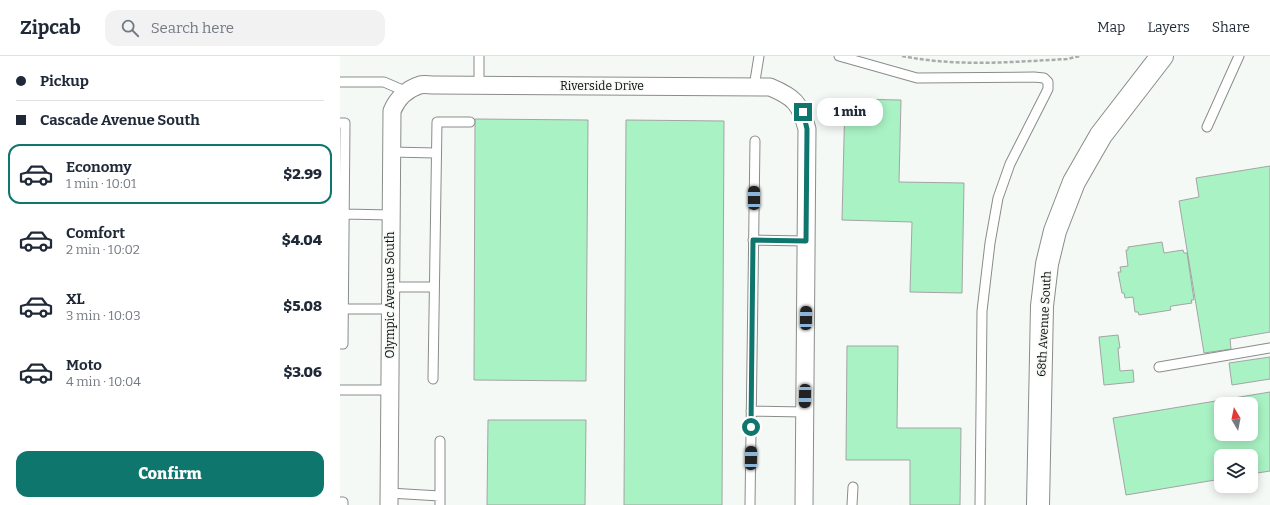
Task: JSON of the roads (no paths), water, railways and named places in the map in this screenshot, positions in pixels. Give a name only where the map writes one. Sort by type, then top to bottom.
[{"type":"main road","name":"68th Avenue South","points":[[1038,505],[1042,306],[1047,264],[1055,231],[1074,182],[1101,134],[1162,56]]},
{"type":"street","name":"Riverside Drive","points":[[407,92],[420,85],[770,87],[786,93],[794,100],[803,112],[807,129],[806,241]]},
{"type":"street","name":"Olympic Avenue South","points":[[389,499],[392,111],[396,102],[407,92]]},
{"type":"street","points":[[804,505],[806,241]]},
{"type":"lane","points":[[479,56],[479,85]]},
{"type":"lane","points":[[754,87],[758,56]]},
{"type":"lane","points":[[839,56],[917,78],[1034,77],[1044,78],[1048,82],[1048,89],[1010,164],[998,198],[990,243],[982,311],[980,505]]},
{"type":"lane","points":[[1207,127],[1239,56]]},
{"type":"lane","points":[[340,82],[384,82],[407,92]]},
{"type":"lane","points":[[433,379],[437,122],[470,122]]},
{"type":"lane","points":[[340,123],[345,123],[343,344],[340,344]]},
{"type":"lane","points":[[750,505],[755,141]]},
{"type":"lane","points":[[391,152],[436,153]]},
{"type":"lane","points":[[344,214],[391,215]]},
{"type":"lane","points":[[753,240],[806,241]]},
{"type":"lane","points":[[390,287],[434,287]]},
{"type":"lane","points":[[343,309],[390,309]]},
{"type":"lane","points":[[1159,367],[1270,348]]},
{"type":"lane","points":[[340,390],[389,390]]},
{"type":"lane","points":[[751,411],[805,412]]},
{"type":"lane","points":[[389,499],[440,500],[440,441]]},
{"type":"lane","points":[[852,505],[853,487]]},
{"type":"lane","points":[[340,502],[343,502],[343,505]]}]
